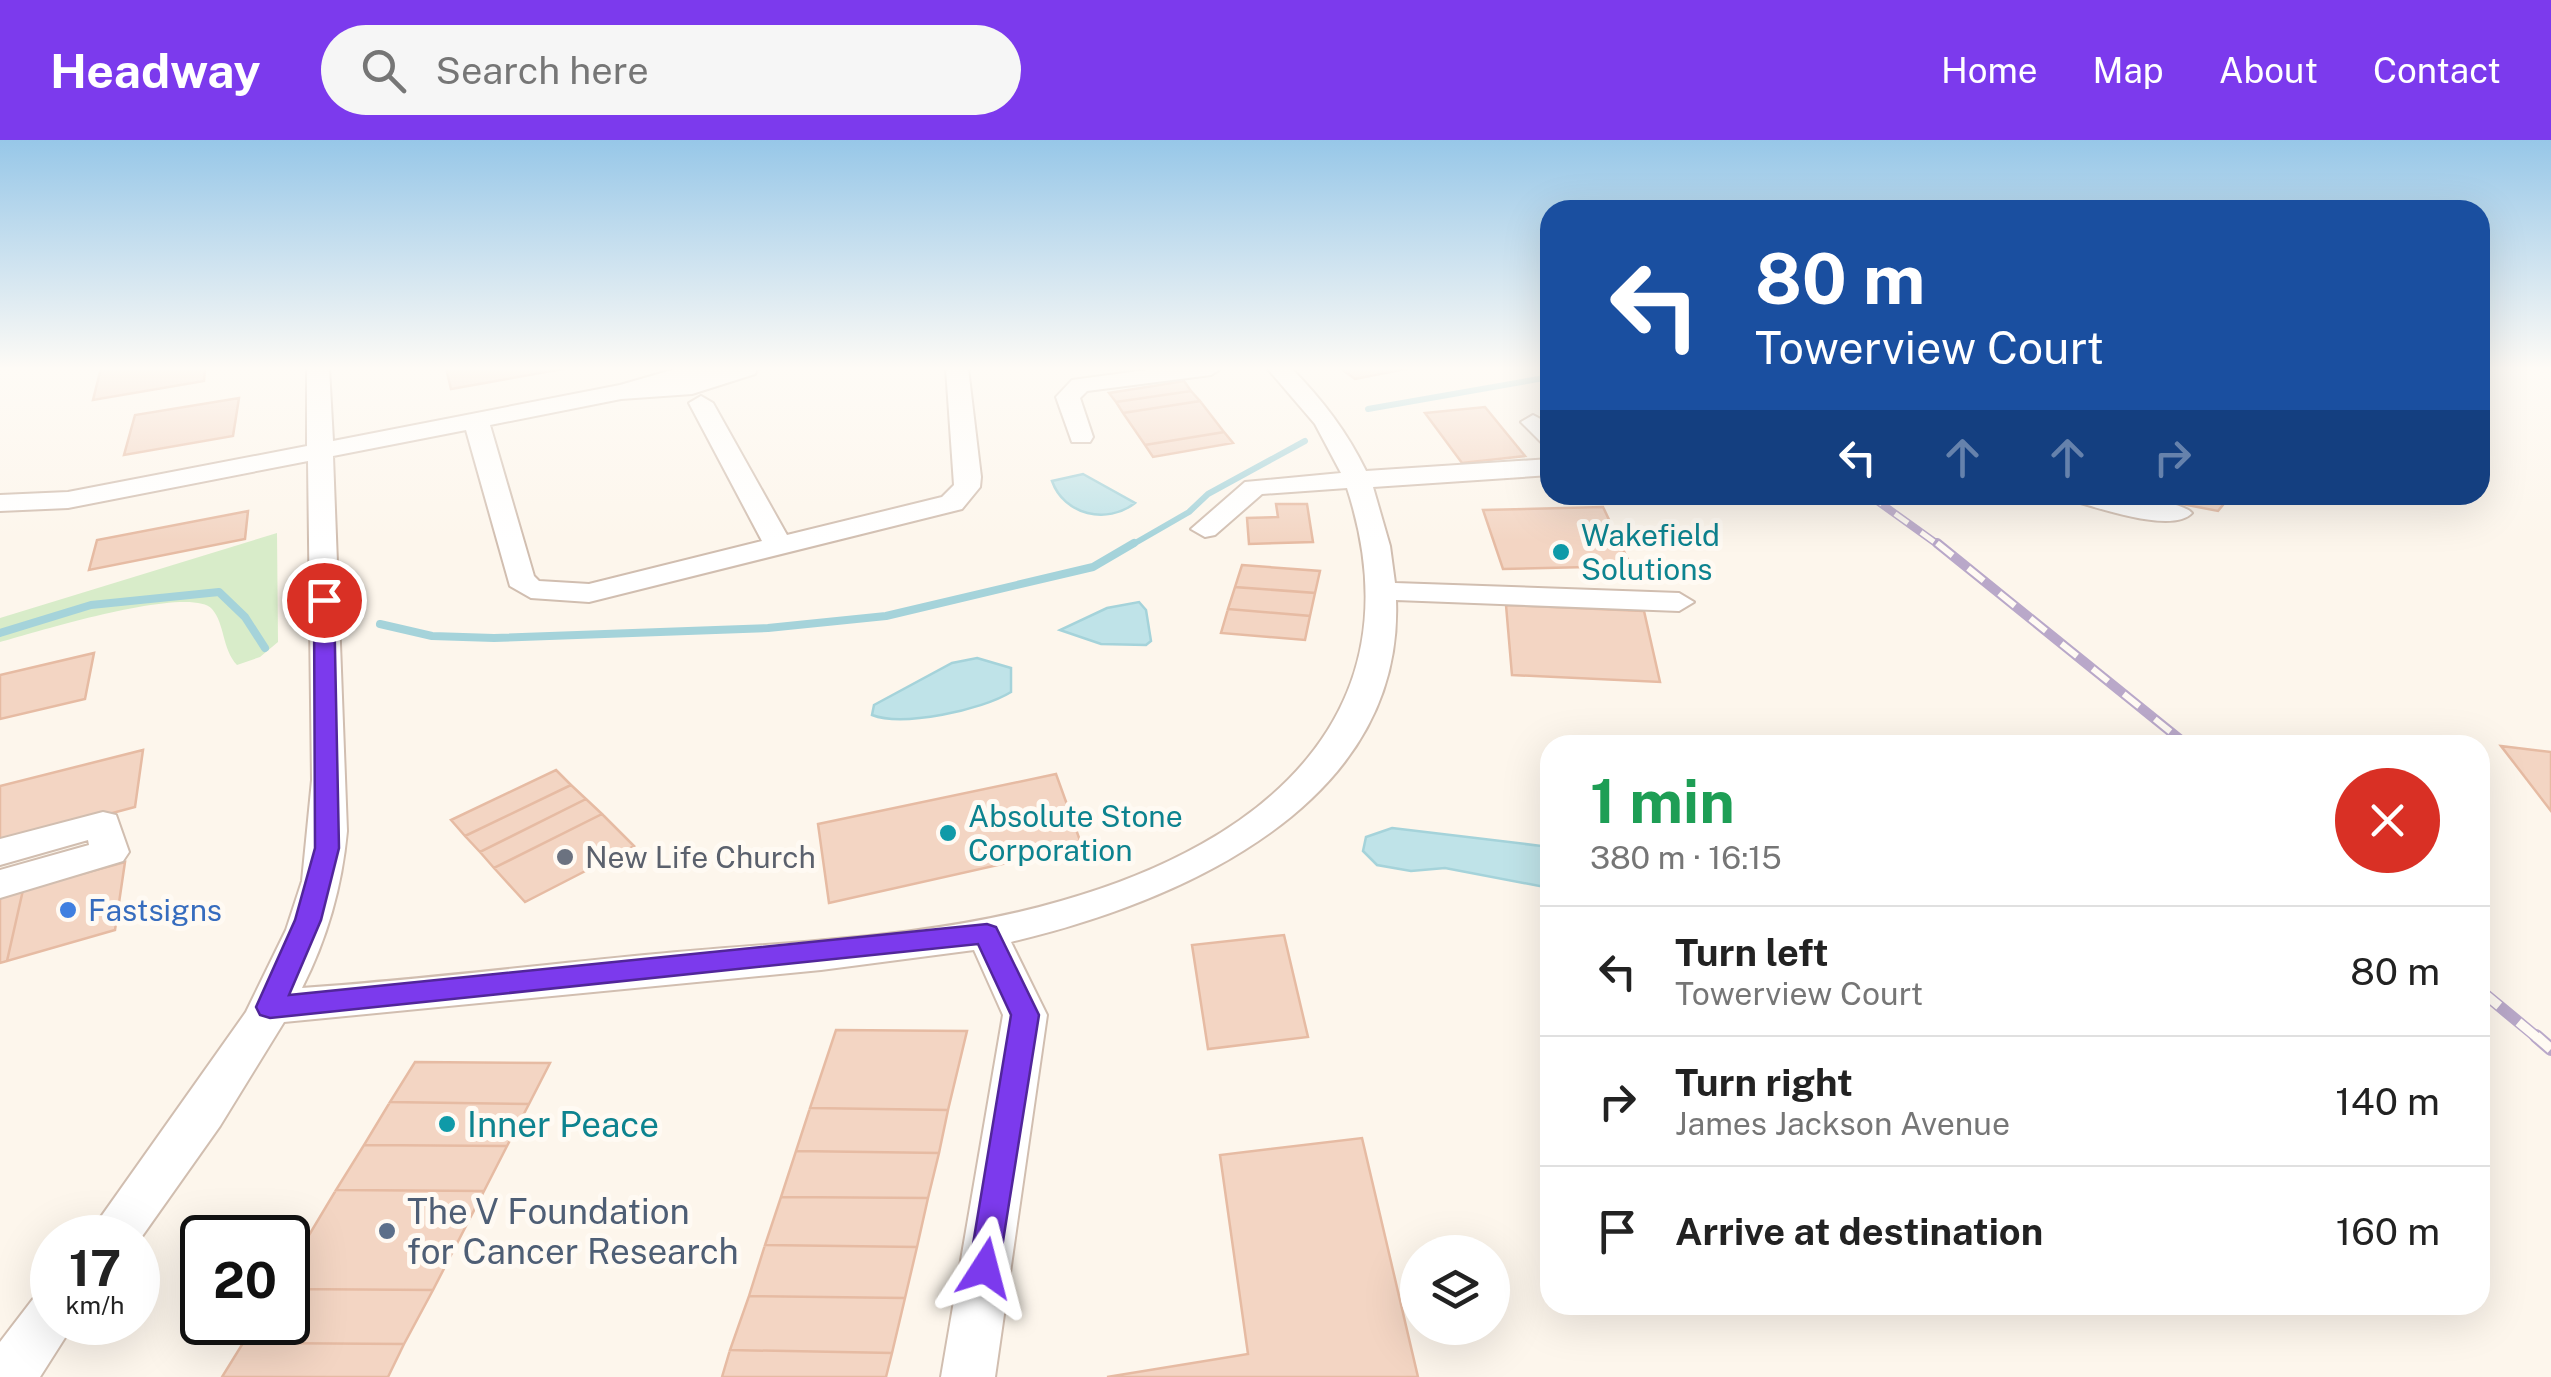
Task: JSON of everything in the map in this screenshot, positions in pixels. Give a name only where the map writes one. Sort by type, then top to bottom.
[{"type":"street","points":[[127,1215],[217,1090],[270,1007],[308,920],[327,848],[319,426]]},
{"type":"street","points":[[0,503],[68,500],[448,426]]},
{"type":"street","points":[[478,426],[520,580],[532,589],[589,593],[936,508],[961,496],[968,477],[963,426]]},
{"type":"street","points":[[714,426],[779,546]]},
{"type":"street","points":[[1077,426],[1081,437]]},
{"type":"street","points":[[270,1007],[987,934],[1107,904],[1240,841],[1328,764],[1358,720],[1375,662],[1382,591],[1378,544],[1360,480],[1329,426]]},
{"type":"street","points":[[1205,529],[1254,488],[1540,469]]},
{"type":"street","points":[[2120,505],[2178,513]]},
{"type":"street","points":[[1382,591],[1679,602]]},
{"type":"street","points":[[0,852],[103,824],[110,852],[0,884]]},
{"type":"street","points":[[968,1377],[1025,1015],[987,934]]},
{"type":"street","points":[[7,1377],[31,1345]]},
{"type":"green space","points":[[277,533],[278,642],[260,657],[237,665],[216,615],[198,603],[144,606],[0,642],[0,618]]},
{"type":"water","points":[[1083,474],[1135,503],[1112,514],[1076,509],[1058,493],[1052,481]]},
{"type":"water","points":[[1139,602],[1146,610],[1151,641],[1146,645],[1101,644],[1060,630],[1107,608]]},
{"type":"water","points":[[977,658],[1011,668],[1011,692],[942,715],[903,719],[872,715],[874,705],[952,663]]},
{"type":"water","points":[[1392,828],[1540,846],[1540,886],[1445,868],[1411,871],[1377,865],[1363,851],[1366,837]]},
{"type":"building","points":[[132,426],[235,426],[233,436],[124,455]]},
{"type":"building","points":[[1132,426],[1219,426],[1224,432],[1145,445]]},
{"type":"building","points":[[1434,426],[1500,426],[1525,456],[1462,463]]},
{"type":"building","points":[[1224,432],[1233,443],[1153,457],[1145,445]]},
{"type":"building","points":[[1276,504],[1307,504],[1313,542],[1249,544],[1247,518],[1278,517]]},
{"type":"building","points":[[2187,505],[2223,505],[2218,511]]},
{"type":"building","name":"Wakefield Solutions","points":[[1603,507],[1631,566],[1503,569],[1483,510]]},
{"type":"building","points":[[248,511],[245,539],[89,570],[97,540]]},
{"type":"building","points":[[1242,565],[1320,571],[1315,593],[1235,587]]},
{"type":"building","points":[[1235,587],[1315,593],[1310,616],[1228,609]]},
{"type":"building","points":[[1506,605],[1644,611],[1660,682],[1512,675]]},
{"type":"building","points":[[1228,609],[1310,616],[1305,640],[1221,633]]},
{"type":"building","points":[[94,653],[85,699],[0,719],[0,675]]},
{"type":"building","points":[[2501,746],[2551,752],[2551,811]]},
{"type":"building","points":[[143,750],[135,807],[0,843],[0,786]]},
{"type":"building","points":[[556,770],[571,785],[465,836],[451,820]]},
{"type":"building","name":"Absolute Stone Corporation","points":[[1056,774],[1082,846],[829,903],[818,824]]},
{"type":"building","points":[[571,785],[586,799],[480,852],[465,836]]},
{"type":"building","points":[[586,799],[602,814],[494,868],[480,852]]},
{"type":"building","name":"New Life Church","points":[[602,814],[634,846],[525,902],[494,868]]},
{"type":"building","name":"Fastsigns","points":[[125,862],[115,930],[7,961],[23,890]]},
{"type":"building","points":[[23,890],[7,961],[0,963],[0,897]]},
{"type":"building","points":[[1284,935],[1308,1037],[1208,1049],[1192,945]]},
{"type":"building","points":[[836,1030],[967,1031],[948,1110],[810,1108]]},
{"type":"building","points":[[415,1062],[550,1063],[529,1104],[390,1102]]},
{"type":"building","name":"Inner Peace","points":[[390,1102],[529,1104],[507,1146],[364,1145]]},
{"type":"building","points":[[810,1108],[948,1110],[939,1153],[796,1151]]},
{"type":"building","points":[[1362,1138],[1400,1300],[1400,1345],[1411,1345],[1418,1377],[1107,1377],[1248,1354],[1220,1155]]},
{"type":"building","points":[[364,1145],[507,1146],[484,1191],[336,1190]]},
{"type":"building","points":[[796,1151],[939,1153],[928,1198],[781,1197]]},
{"type":"building","name":"The V Foundation for Cancer Research","points":[[336,1190],[484,1191],[433,1290],[310,1289],[310,1233]]},
{"type":"building","points":[[781,1197],[928,1198],[917,1247],[765,1245]]},
{"type":"building","points":[[765,1245],[917,1247],[905,1298],[749,1296]]},
{"type":"building","points":[[310,1289],[433,1290],[404,1344],[310,1343]]},
{"type":"building","points":[[749,1296],[905,1298],[892,1353],[730,1350]]},
{"type":"building","points":[[404,1344],[388,1377],[222,1377],[242,1345]]},
{"type":"building","points":[[730,1350],[892,1353],[886,1377],[722,1377]]},
{"type":"waterway","points":[[1130,546],[1189,512],[1208,494],[1305,441]]},
{"type":"waterway","points":[[380,624],[432,636],[494,638],[768,628],[886,616],[1093,567],[1134,543]]},
{"type":"waterway","points":[[0,633],[91,605],[219,592],[245,617],[265,648]]},
{"type":"railway","points":[[1883,505],[1940,546]]},
{"type":"railway","points":[[1937,543],[2175,735]]},
{"type":"railway","points":[[2490,998],[2539,1039]]},
{"type":"railway","points":[[2536,1036],[2551,1049]]},
{"type":"place","name":"Wakefield Solutions","points":[[1561,552]]},
{"type":"place","name":"Absolute Stone Corporation","points":[[948,833]]},
{"type":"place","name":"New Life Church","points":[[565,857]]},
{"type":"place","name":"Fastsigns","points":[[68,910]]},
{"type":"place","name":"Inner Peace","points":[[447,1124]]},
{"type":"place","name":"The V Foundation for Cancer Research","points":[[387,1231]]},
{"type":"route","points":[[324,600],[327,848],[308,920],[270,1007],[987,934],[1025,1015],[985,1268]]}]
